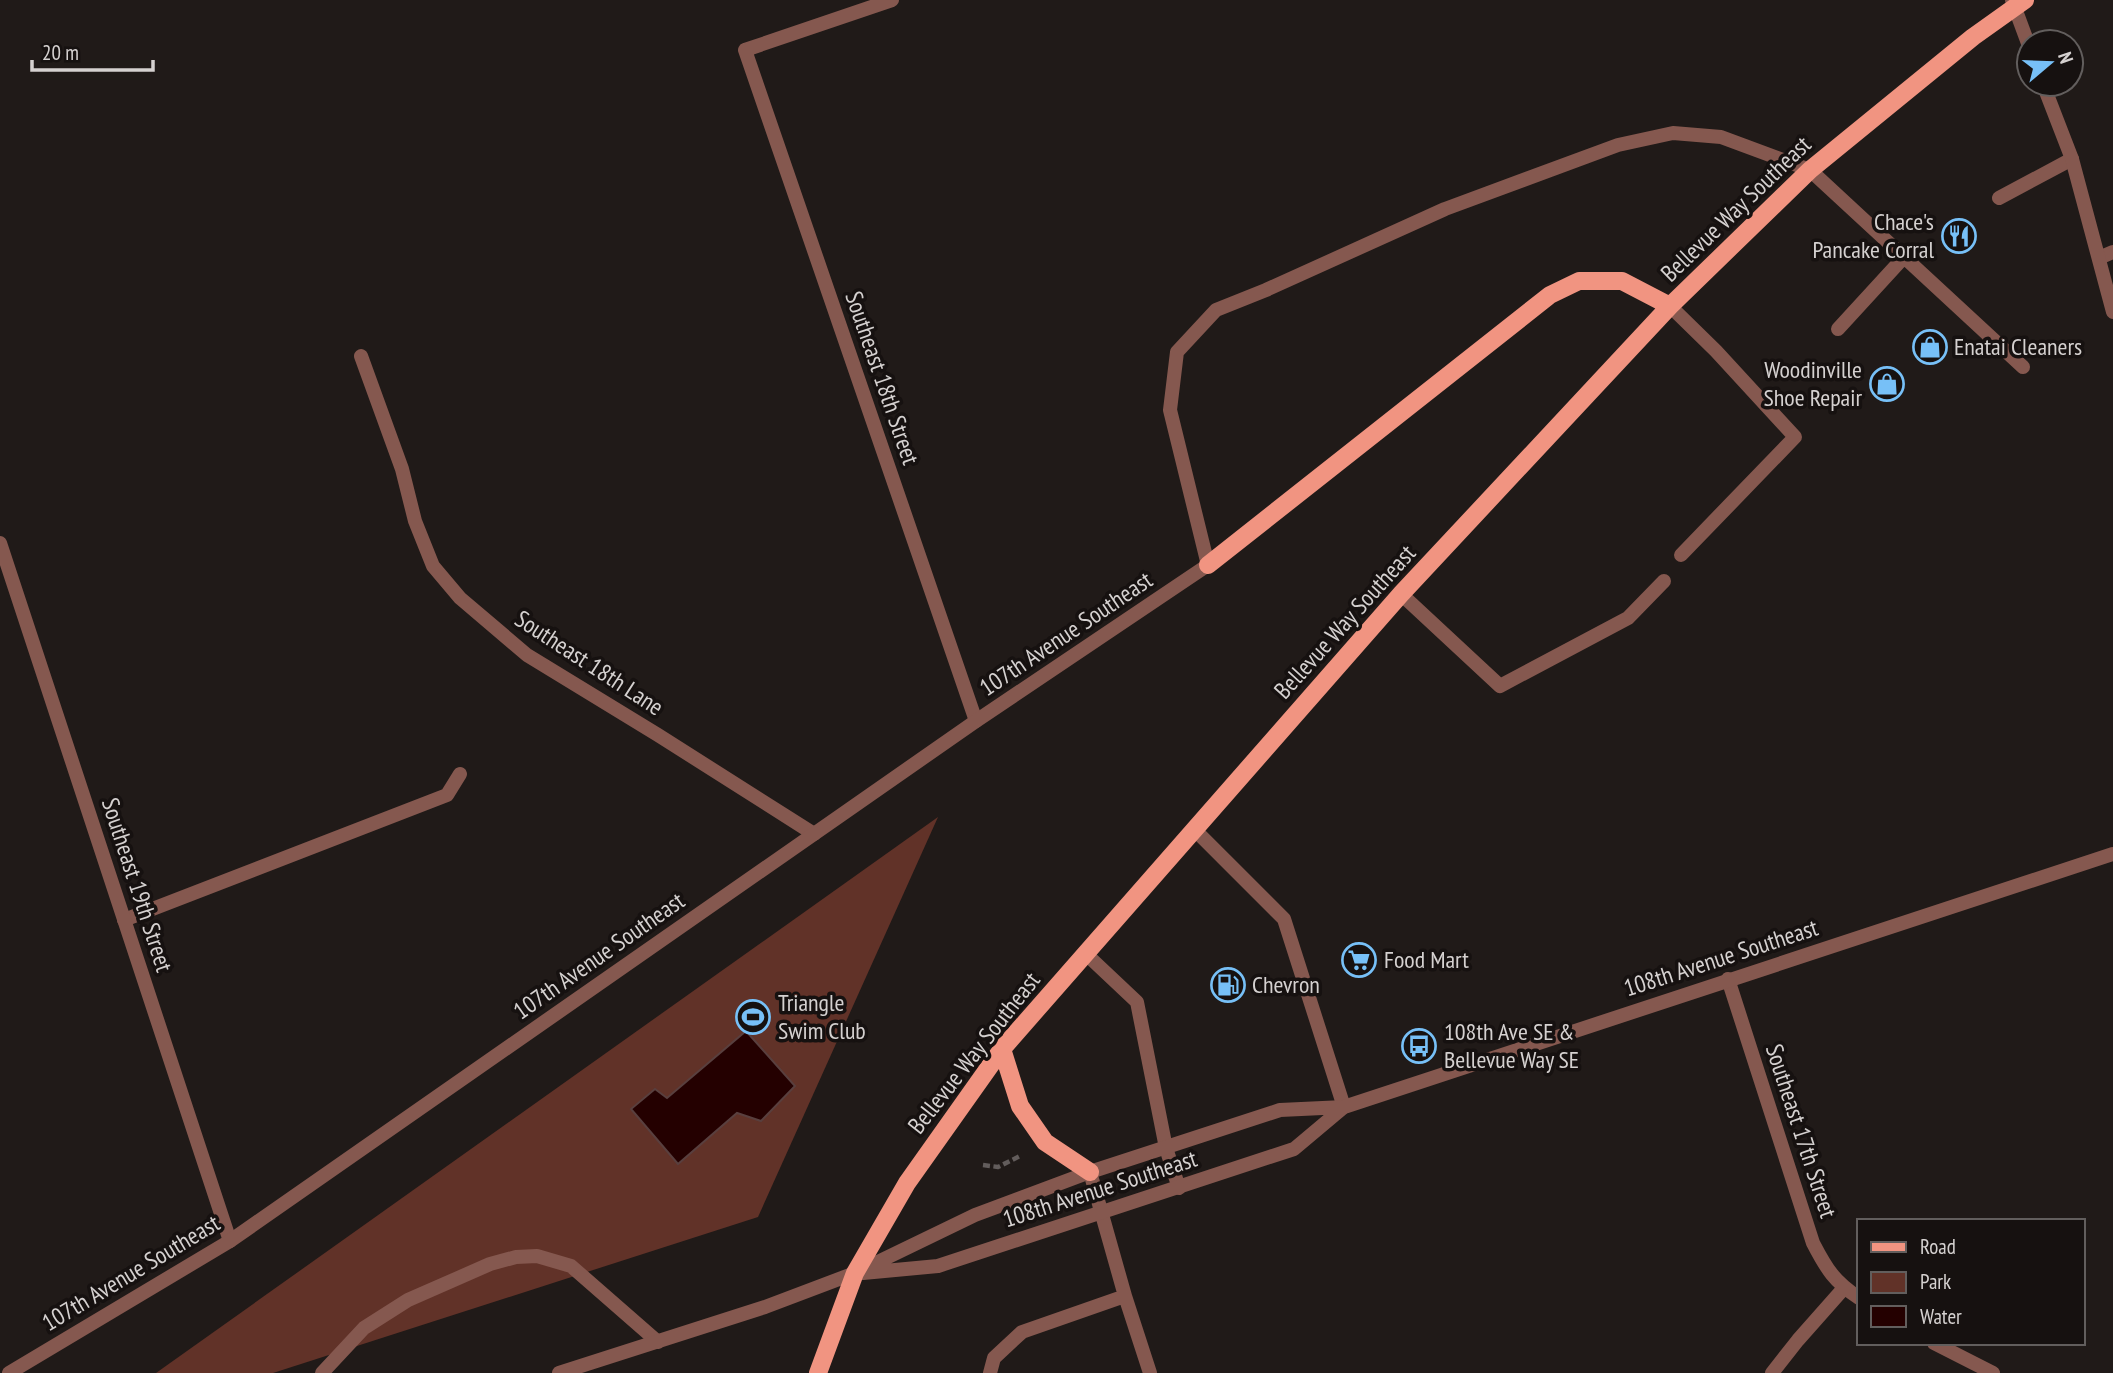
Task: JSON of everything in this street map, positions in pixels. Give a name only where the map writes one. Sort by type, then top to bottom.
[{"type":"main road","name":"Bellevue Way Southeast","points":[[818,1373],[855,1273],[906,1183],[1002,1049],[1085,953],[1401,594],[1670,306],[1810,170],[2018,2]]},
{"type":"main road","points":[[1208,565],[1550,295],[1579,281],[1622,281],[1670,306]]},
{"type":"main road","points":[[1002,1049],[1020,1106],[1045,1142],[1090,1172]]},
{"type":"street","name":"Southeast 18th Street","points":[[892,0],[745,50],[976,721]]},
{"type":"street","points":[[2018,2],[2024,28]]},
{"type":"street","points":[[2048,98],[2106,255],[2113,312]]},
{"type":"street","points":[[1208,565],[1170,410],[1177,352],[1216,310],[1445,209],[1618,145],[1673,133],[1721,137],[1810,170],[2023,367]]},
{"type":"street","points":[[1999,198],[2072,159]]},
{"type":"street","points":[[1838,329],[1904,257]]},
{"type":"street","points":[[1670,306],[1716,351],[1795,437],[1681,555]]},
{"type":"street","name":"Southeast 18th Lane","points":[[361,356],[402,469],[415,521],[433,566],[460,598],[527,655],[814,834]]},
{"type":"street","name":"Southeast 19th Street","points":[[0,543],[230,1241]]},
{"type":"street","name":"107th Avenue Southeast","points":[[9,1373],[230,1241],[976,721],[1208,565]]},
{"type":"street","points":[[1401,594],[1500,686],[1628,618],[1664,581]]},
{"type":"street","points":[[124,919],[447,795],[460,774]]},
{"type":"street","points":[[1195,830],[1284,919],[1344,1107]]},
{"type":"street","name":"108th Avenue Southeast","points":[[559,1373],[765,1307],[855,1273],[975,1215],[1090,1172],[1280,1110],[1344,1107],[2113,854]]},
{"type":"street","points":[[1085,953],[1137,1002],[1166,1148],[1179,1188]]},
{"type":"street","name":"Southeast 17th Street","points":[[1728,979],[1813,1243],[1829,1273],[1857,1297]]},
{"type":"street","name":"108th Avenue Southeast","points":[[855,1273],[938,1266],[1294,1149],[1344,1107]]},
{"type":"street","points":[[1090,1172],[1150,1373]]},
{"type":"street","points":[[322,1373],[364,1328],[408,1300],[490,1264],[516,1257],[537,1256],[571,1266],[658,1342]]},
{"type":"street","points":[[1772,1373],[1844,1288]]},
{"type":"street","points":[[990,1373],[994,1358],[1022,1332],[1125,1296]]},
{"type":"street","points":[[1938,1345],[1993,1373]]},
{"type":"path","points":[[983,1165],[998,1167],[1021,1155]]},
{"type":"green space","name":"Triangle Swim Club","points":[[938,817],[758,1217],[273,1373],[156,1373]]},
{"type":"water","points":[[746,1031],[795,1086],[761,1121],[737,1113],[678,1164],[631,1109],[655,1089],[667,1098]]},
{"type":"place","name":"Chace's Pancake Corral","points":[[1959,236]]},
{"type":"place","name":"Enatai Cleaners","points":[[1930,347]]},
{"type":"place","name":"Woodinville Shoe Repair","points":[[1887,384]]},
{"type":"place","name":"Food Mart","points":[[1359,960]]},
{"type":"place","name":"Chevron","points":[[1228,985]]},
{"type":"place","name":"Triangle Swim Club","points":[[753,1017]]},
{"type":"place","name":"108th Ave SE & Bellevue Way SE","points":[[1419,1046]]}]
